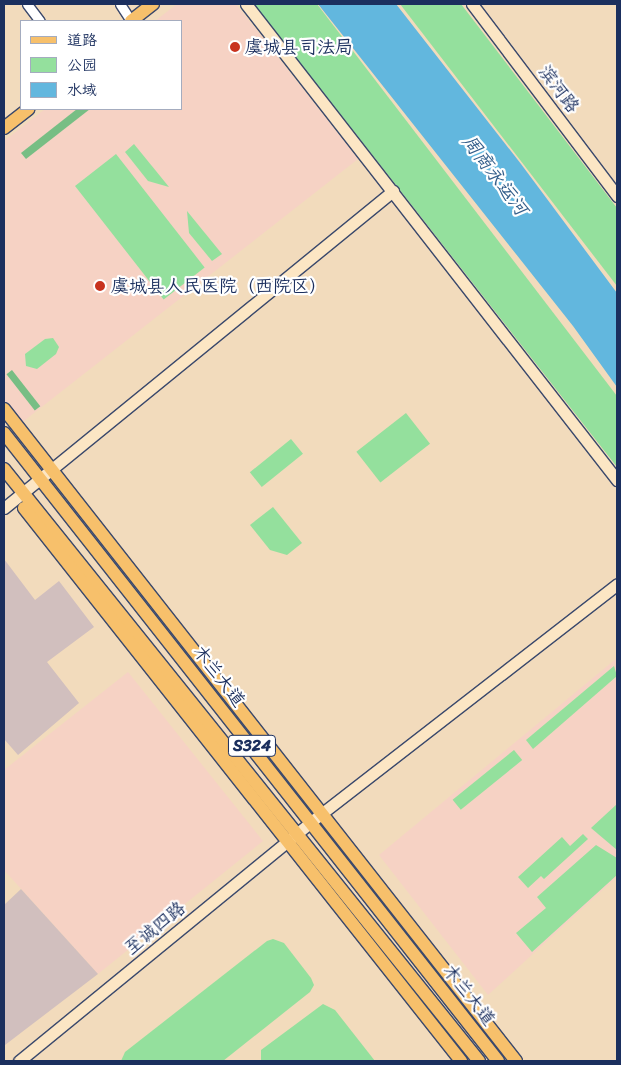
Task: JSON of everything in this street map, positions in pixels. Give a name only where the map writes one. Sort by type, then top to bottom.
[{"type":"main road","points":[[132,20],[153,4]]},
{"type":"main road","points":[[140,20],[161,4]]},
{"type":"main road","points":[[4,120],[20,107]]},
{"type":"main road","points":[[4,128],[27,110]]},
{"type":"main road","points":[[4,409],[317,818],[516,1061]]},
{"type":"main road","name":"木兰大道","points":[[4,433],[317,818],[498,1061]]},
{"type":"main road","name":"木兰大道","points":[[4,469],[19,495],[298,835],[479,1061]]},
{"type":"main road","points":[[4,483],[19,495],[288,844],[461,1061]]},
{"type":"street","points":[[28,4],[39,20]]},
{"type":"street","points":[[120,4],[130,20]]},
{"type":"street","points":[[246,4],[617,480]]},
{"type":"street","name":"滨河路","points":[[472,4],[617,196]]},
{"type":"street","points":[[4,508],[392,192]]},
{"type":"street","name":"至诚四路","points":[[19,1061],[288,844],[317,818],[617,584]]},
{"type":"shaded area","name":"虞城县人民医院（西院区）","points":[[177,4],[236,4],[358,159],[20,424],[4,403],[4,141],[44,110],[182,110],[182,20],[156,20]]},
{"type":"shaded area","points":[[4,559],[35,600],[59,581],[94,627],[47,662],[79,703],[18,755],[4,739]]},
{"type":"shaded area","points":[[617,658],[617,877],[488,995],[379,855]]},
{"type":"shaded area","points":[[128,672],[263,841],[98,974],[4,870],[4,770]]},
{"type":"shaded area","points":[[21,889],[98,974],[5,1045],[4,905]]},
{"type":"green space","points":[[254,4],[317,4],[617,396],[617,467]]},
{"type":"green space","points":[[400,4],[461,4],[617,208],[617,286]]},
{"type":"green space","points":[[76,110],[89,110],[26,159],[21,153]]},
{"type":"green space","points":[[134,144],[169,187],[148,181],[125,152]]},
{"type":"green space","points":[[116,154],[205,267],[164,299],[75,186]]},
{"type":"green space","points":[[187,211],[222,254],[212,261],[189,233]]},
{"type":"green space","points":[[53,338],[59,347],[56,354],[37,369],[26,366],[25,354],[45,339]]},
{"type":"green space","points":[[12,370],[40,406],[35,411],[6,374]]},
{"type":"green space","points":[[406,413],[430,444],[380,483],[356,452]]},
{"type":"green space","points":[[291,439],[303,454],[262,487],[250,472]]},
{"type":"green space","points":[[273,507],[302,543],[287,555],[270,550],[250,525]]},
{"type":"green space","points":[[614,666],[617,676],[533,749],[526,740]]},
{"type":"green space","points":[[514,750],[522,760],[461,810],[453,800]]},
{"type":"green space","points":[[617,804],[617,850],[591,828]]},
{"type":"green space","points":[[583,834],[588,839],[544,879],[541,876],[528,888],[518,877],[562,837],[570,846]]},
{"type":"green space","points":[[596,845],[617,858],[617,875],[532,952],[516,933],[546,908],[537,897]]},
{"type":"green space","points":[[273,939],[284,943],[311,978],[314,985],[310,992],[223,1061],[121,1061],[125,1052],[267,941]]},
{"type":"green space","points":[[323,1004],[335,1010],[375,1061],[261,1061],[261,1050]]},
{"type":"water","name":"周商永运河","points":[[318,4],[396,4],[521,164],[617,293],[617,387],[573,326]]},
{"type":"place","name":"虞城县司法局","points":[[235,47]]},
{"type":"place","name":"虞城县人民医院（西院区）","points":[[100,286]]}]
